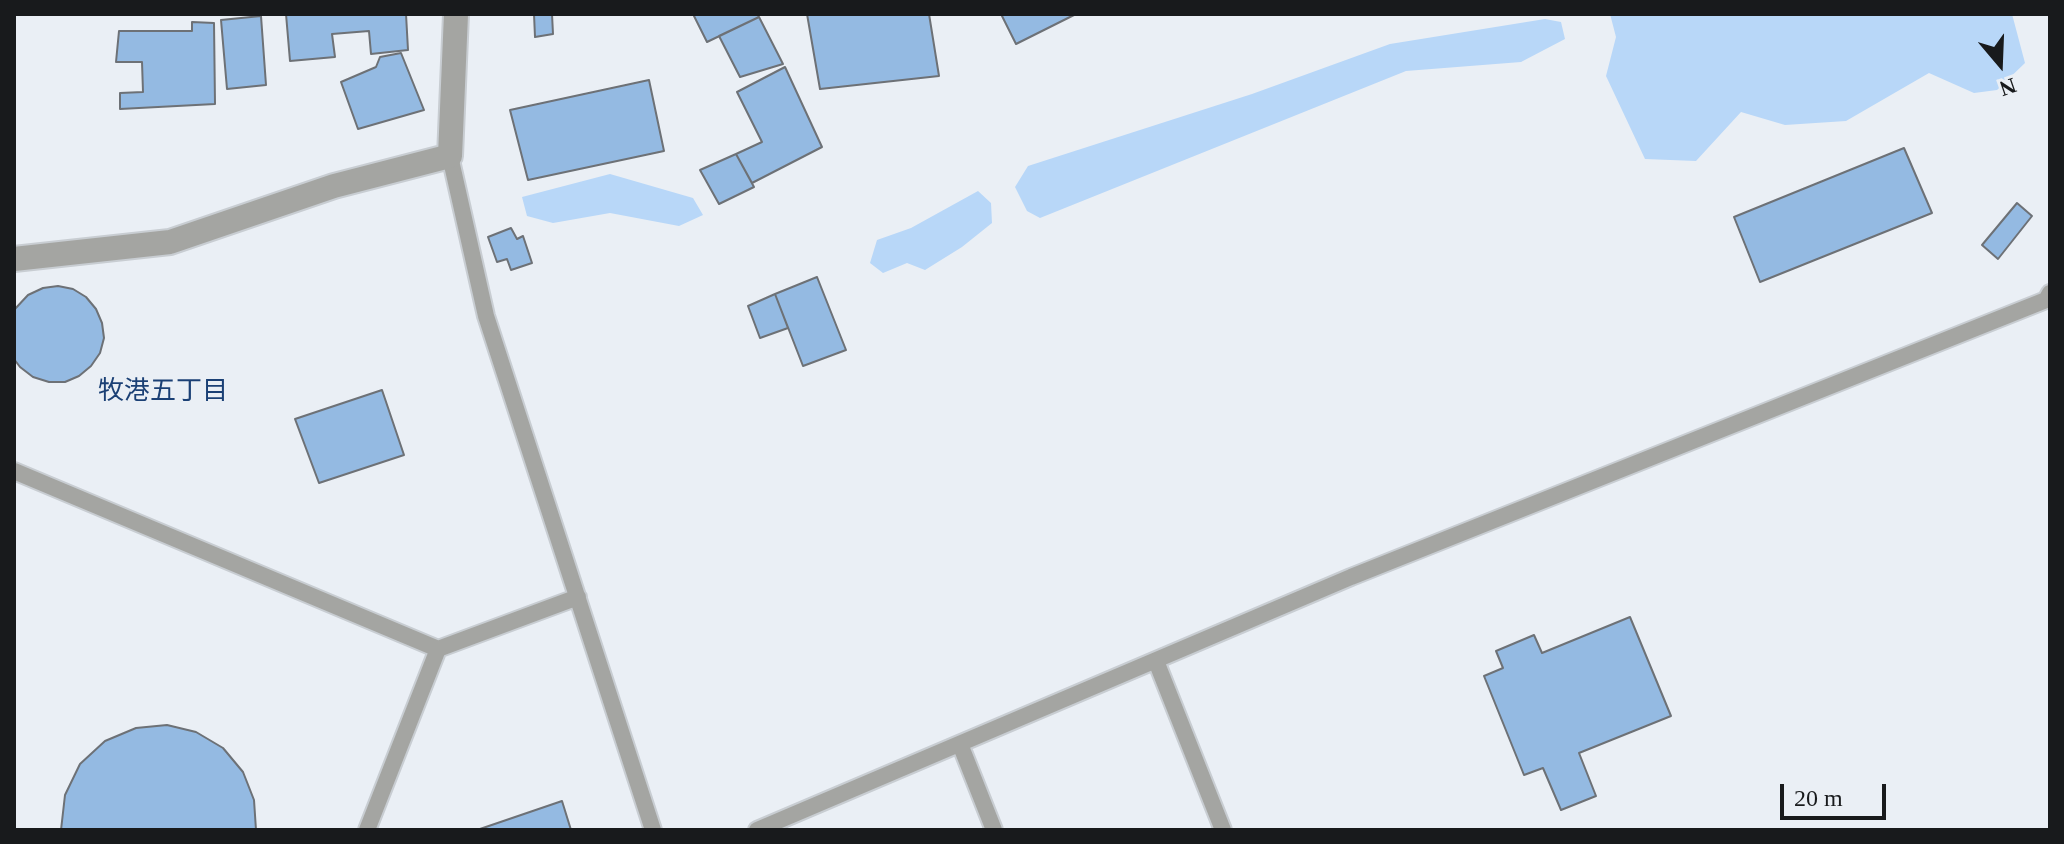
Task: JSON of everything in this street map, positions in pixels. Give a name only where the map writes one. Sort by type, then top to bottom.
[{"type":"street","points":[[14,259],[170,242],[334,186],[450,156],[456,14]]},
{"type":"lane","points":[[450,156],[486,316],[653,830]]},
{"type":"lane","points":[[757,830],[1351,577],[2049,301]]},
{"type":"lane","points":[[14,471],[438,649],[578,597]]},
{"type":"lane","points":[[367,830],[438,649]]},
{"type":"lane","points":[[1156,661],[1223,830]]},
{"type":"lane","points":[[960,744],[994,830]]},
{"type":"shaded area","points":[[1610,14],[2012,14],[2025,63],[1997,90],[1974,93],[1929,73],[1846,121],[1785,125],[1741,112],[1696,161],[1645,159],[1606,76],[1616,37]]},
{"type":"shaded area","points":[[1545,19],[1561,22],[1565,39],[1521,62],[1406,71],[1040,218],[1027,211],[1015,187],[1028,166],[1252,94],[1390,44]]},
{"type":"shaded area","points":[[610,174],[693,198],[703,215],[679,226],[610,213],[553,223],[527,216],[522,197]]},
{"type":"shaded area","points":[[978,191],[991,203],[992,223],[962,247],[925,270],[907,263],[883,273],[870,263],[877,240],[911,228]]},
{"type":"building","points":[[286,14],[406,14],[408,50],[371,54],[369,31],[332,34],[335,57],[290,61]]},
{"type":"building","points":[[534,14],[552,14],[553,34],[535,37]]},
{"type":"building","points":[[693,14],[757,14],[759,17],[707,42]]},
{"type":"building","points":[[807,14],[929,14],[939,76],[820,89]]},
{"type":"building","points":[[1001,14],[1076,14],[1016,44]]},
{"type":"building","points":[[261,16],[266,85],[227,89],[221,20]]},
{"type":"building","points":[[759,17],[783,64],[740,77],[719,36]]},
{"type":"building","points":[[192,22],[214,23],[215,104],[120,109],[120,93],[143,92],[142,62],[116,62],[119,31],[192,31]]},
{"type":"building","points":[[401,53],[424,110],[358,129],[341,82],[376,67],[380,57]]},
{"type":"building","points":[[785,67],[822,147],[752,183],[736,154],[762,142],[737,92]]},
{"type":"building","points":[[649,80],[664,151],[528,180],[510,110]]},
{"type":"building","points":[[1904,148],[1932,213],[1760,282],[1734,217]]},
{"type":"building","points":[[736,154],[754,187],[719,204],[700,170]]},
{"type":"building","points":[[2017,203],[2032,216],[1998,259],[1982,245]]},
{"type":"building","points":[[511,228],[517,239],[523,236],[532,263],[511,270],[507,259],[497,262],[488,237]]},
{"type":"building","points":[[817,277],[846,350],[803,366],[775,294]]},
{"type":"building","points":[[58,286],[73,289],[86,297],[96,309],[104,338],[100,353],[79,376],[65,382],[49,382],[33,377],[14,359],[14,310],[28,295]]},
{"type":"building","points":[[775,294],[788,328],[760,338],[748,306]]},
{"type":"building","points":[[382,390],[404,455],[319,483],[295,419]]},
{"type":"building","points":[[1630,617],[1671,716],[1579,753],[1596,796],[1561,810],[1543,768],[1524,775],[1484,676],[1503,668],[1496,651],[1534,635],[1542,653]]},
{"type":"building","points":[[167,725],[196,732],[223,748],[243,772],[254,800],[256,830],[61,830],[65,795],[80,764],[105,741],[136,728]]},
{"type":"building","points":[[562,801],[571,830],[477,830]]},
{"type":"district","name":"牧港五丁目","points":[[163,392]]}]
